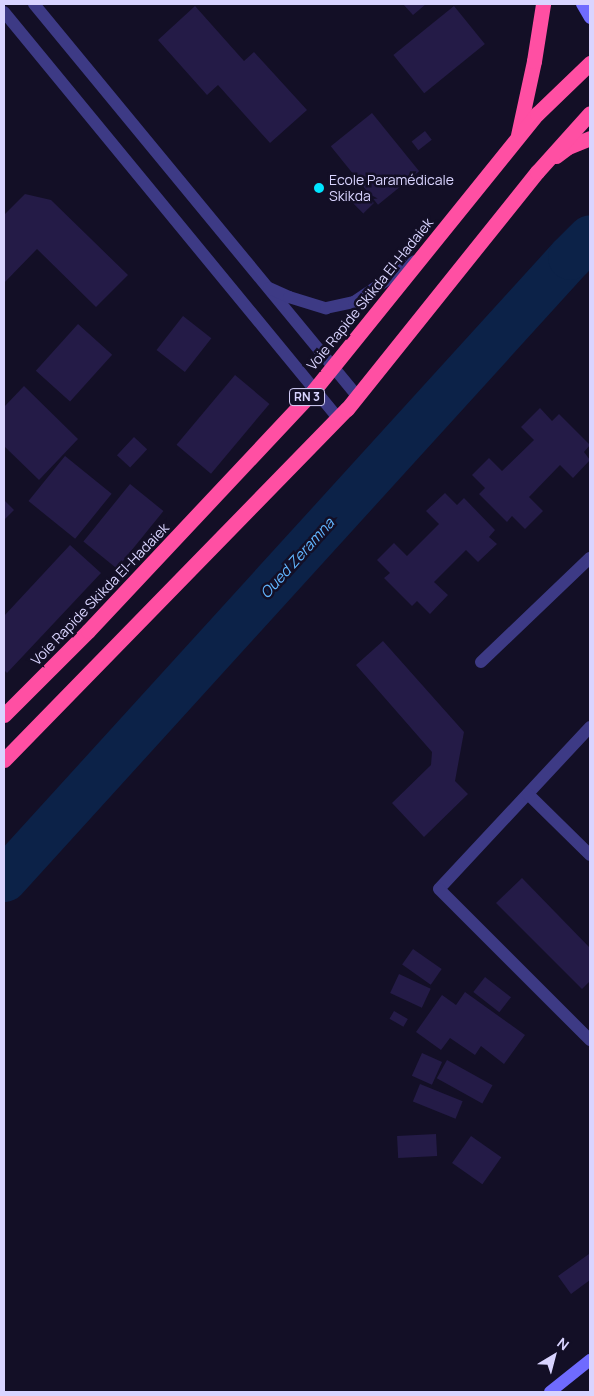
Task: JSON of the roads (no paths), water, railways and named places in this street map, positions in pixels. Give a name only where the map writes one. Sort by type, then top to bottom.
[{"type":"highway","points":[[517,139],[534,61],[543,4]]},
{"type":"highway","name":"Voie Rapide Skikda El-Hadaiek","points":[[4,715],[88,631],[314,390],[537,114],[590,63]]},
{"type":"highway","name":"RN 3","points":[[4,760],[358,397],[566,137],[590,113]]},
{"type":"highway","points":[[545,164],[568,147],[590,138]]},
{"type":"main road","points":[[582,4],[590,18]]},
{"type":"main road","points":[[550,1392],[590,1360]]},
{"type":"street","points":[[34,4],[332,368],[358,397]]},
{"type":"street","points":[[4,12],[338,418]]},
{"type":"street","points":[[265,286],[289,297],[326,308],[354,302],[419,258]]},
{"type":"street","points":[[482,662],[590,558]]},
{"type":"street","points":[[590,727],[439,889],[590,1040]]},
{"type":"street","points":[[528,794],[590,855]]},
{"type":"waterway","name":"Oued Zeramna","points":[[4,879],[590,237]]},
{"type":"place","name":"Ecole Paramédicale Skikda","points":[[319,188]]}]
